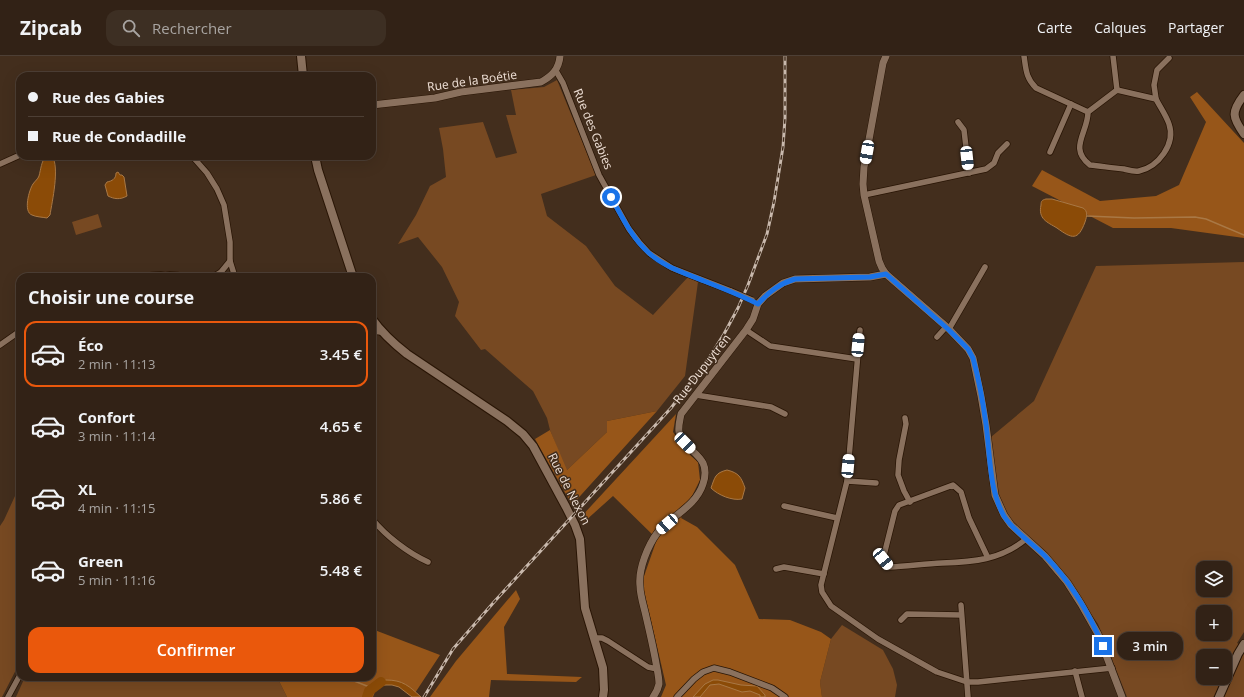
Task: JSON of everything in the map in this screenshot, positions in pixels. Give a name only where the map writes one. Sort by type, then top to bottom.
[{"type":"main road","points":[[301,56],[303,72]]},
{"type":"main road","points":[[1244,96],[1236,106],[1234,119],[1244,134]]},
{"type":"main road","points":[[316,160],[352,273]]},
{"type":"main road","name":"Rue de Nexon","points":[[376,325],[393,344],[507,421],[523,434],[533,446],[566,507],[580,539],[586,608],[603,668],[604,697]]},
{"type":"main road","points":[[1219,697],[1244,644]]},
{"type":"street","points":[[556,71],[560,56]]},
{"type":"street","points":[[886,56],[883,63],[864,167],[863,184],[864,195],[879,261],[886,274],[947,328],[968,349],[973,358],[986,425],[995,495],[1004,515],[1011,525],[1057,569],[1081,604],[1095,628],[1112,668],[1122,697]]},
{"type":"street","points":[[1024,56],[1027,76],[1036,88],[1088,112]]},
{"type":"street","points":[[1113,56],[1117,90]]},
{"type":"street","points":[[1088,112],[1088,120],[1079,146],[1083,160],[1090,165],[1138,171],[1147,168],[1164,154],[1168,144],[1170,134],[1169,125],[1156,99],[1154,85],[1157,70],[1169,58]]},
{"type":"street","name":"Rue de la Boétie","points":[[376,104],[541,82],[549,78],[556,71]]},
{"type":"street","name":"Rue des Gabies","points":[[556,71],[563,83],[599,175],[629,230],[639,242],[650,254],[672,268],[755,302]]},
{"type":"street","points":[[1088,112],[1117,90]]},
{"type":"street","points":[[1117,90],[1156,99]]},
{"type":"street","points":[[1050,152],[1071,104]]},
{"type":"street","points":[[958,122],[964,130],[969,173]]},
{"type":"street","points":[[864,195],[986,169],[994,163],[998,153],[1007,144]]},
{"type":"street","points":[[0,164],[16,157]]},
{"type":"street","points":[[196,160],[207,173],[217,189],[224,205],[230,242],[230,261],[233,273]]},
{"type":"street","points":[[219,273],[230,261]]},
{"type":"street","points":[[937,337],[947,328],[985,267]]},
{"type":"street","name":"Rue Dupuytren","points":[[653,697],[658,689],[659,682],[640,587],[640,577],[644,560],[656,536],[689,506],[703,484],[705,472],[703,463],[699,456],[685,443],[680,433],[679,425],[681,414],[746,330],[753,319],[755,302],[783,282],[795,279],[870,277],[886,274]]},
{"type":"street","points":[[746,330],[770,346],[857,359]]},
{"type":"street","points":[[860,330],[847,481],[821,585],[822,592],[831,606],[878,639],[937,672],[967,682],[1112,668]]},
{"type":"street","points":[[376,331],[381,332]]},
{"type":"street","points":[[0,344],[16,333]]},
{"type":"street","points":[[696,395],[771,407],[785,414]]},
{"type":"street","points":[[905,418],[906,424],[899,460],[898,475],[910,502]]},
{"type":"street","points":[[847,481],[876,483]]},
{"type":"street","points":[[988,558],[970,518],[961,492],[953,485],[899,506],[895,511],[883,559],[890,567],[975,561],[994,557],[1017,546],[1026,539]]},
{"type":"street","points":[[784,506],[837,518]]},
{"type":"street","points":[[376,523],[414,556],[428,562]]},
{"type":"street","points":[[776,569],[784,567],[824,574]]},
{"type":"street","points":[[961,605],[968,697]]},
{"type":"street","points":[[901,620],[907,614],[961,615]]},
{"type":"street","points":[[594,638],[602,638],[648,667],[657,669]]},
{"type":"street","points":[[677,697],[694,679],[703,672],[714,668],[730,672],[765,685],[785,697]]},
{"type":"street","points":[[1075,672],[1082,697]]},
{"type":"street","points":[[8,697],[17,681]]},
{"type":"shaded area","points":[[557,80],[596,175],[541,194],[547,216],[586,246],[615,286],[653,315],[688,277],[698,282],[685,376],[657,411],[607,421],[607,432],[566,471],[550,430],[547,418],[533,391],[485,349],[481,350],[455,316],[459,302],[442,267],[418,237],[398,244],[416,215],[430,186],[446,177],[439,128],[483,122],[496,158],[517,153],[506,115],[516,115],[511,90],[544,87]]},
{"type":"shaded area","points":[[1197,92],[1244,143],[1244,238],[1171,228],[1113,228],[1032,186],[1042,170],[1100,201],[1156,196],[1179,185],[1206,122],[1190,97]]},
{"type":"shaded area","points":[[43,160],[54,160],[55,168],[55,185],[50,215],[47,218],[32,215],[29,213],[27,205],[33,184],[39,177]]},
{"type":"shaded area","points":[[118,172],[124,177],[127,196],[117,199],[108,196],[105,185],[115,177],[116,173]]},
{"type":"shaded area","points":[[1052,199],[1085,209],[1087,214],[1086,220],[1077,235],[1071,236],[1044,220],[1040,210],[1043,200]]},
{"type":"shaded area","points":[[98,214],[102,227],[76,235],[72,222]]},
{"type":"shaded area","points":[[1244,262],[1244,632],[1237,643],[1244,647],[1244,697],[1127,697],[1098,624],[1067,579],[1012,522],[998,497],[991,437],[1034,401],[1096,266]]},
{"type":"shaded area","points":[[657,411],[572,505],[535,439],[550,430],[567,470],[607,432],[607,421]]},
{"type":"shaded area","points":[[676,414],[673,432],[691,456],[698,462],[700,480],[681,518],[697,527],[735,565],[759,619],[790,620],[821,632],[831,639],[820,682],[822,697],[661,697],[666,685],[642,582],[657,539],[613,496],[584,522],[580,518]]},
{"type":"shaded area","points":[[727,470],[737,474],[742,481],[745,488],[742,499],[725,497],[711,488],[716,476]]},
{"type":"shaded area","points":[[16,496],[16,670],[2,697],[0,697],[0,526]]},
{"type":"shaded area","points":[[516,590],[520,599],[504,627],[507,674],[582,677],[576,682],[491,680],[489,697],[430,697],[456,661]]},
{"type":"shaded area","points":[[842,625],[883,650],[893,669],[897,685],[895,697],[822,697],[820,682],[831,639]]},
{"type":"shaded area","points":[[376,631],[440,655],[415,693],[396,683],[377,687],[373,697],[287,697],[279,681],[376,681]]},
{"type":"shaded area","points":[[386,680],[401,682],[421,697],[412,697],[399,687],[382,685],[374,689],[370,697],[368,697],[371,690],[378,682]]},
{"type":"shaded area","points":[[713,680],[757,686],[765,697],[760,697],[760,695],[750,691],[742,692],[719,684],[710,685],[700,697],[693,697],[705,684]]},
{"type":"shaded area","points":[[23,681],[279,681],[287,697],[16,697]]},
{"type":"waterway","points":[[1087,216],[1134,218],[1195,217],[1206,219],[1244,235]]},
{"type":"waterway","points":[[354,681],[372,688]]},
{"type":"waterway","points":[[367,697],[369,691],[381,682]]},
{"type":"railway","points":[[424,697],[453,649],[671,408],[709,358],[724,334],[748,285],[767,234],[783,147],[785,118],[785,56]]},
{"type":"route","points":[[611,197],[629,230],[650,254],[672,268],[731,291],[758,304],[765,296],[783,282],[795,279],[870,277],[886,274],[949,330],[968,349],[973,358],[986,425],[995,495],[1004,515],[1017,532],[1045,556],[1067,582],[1093,623],[1103,646]]}]
